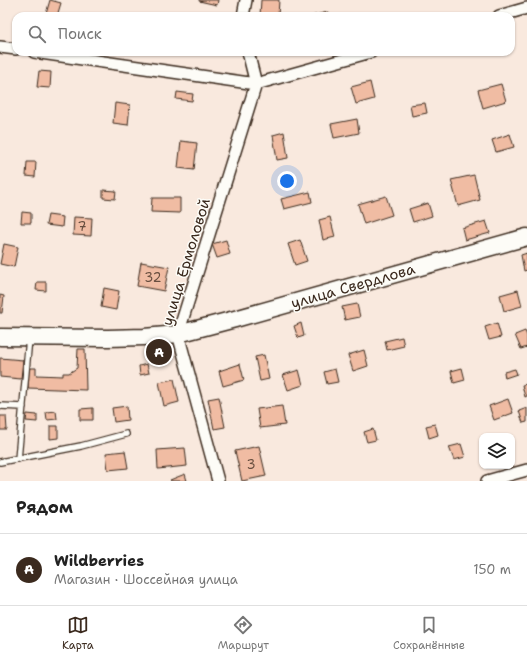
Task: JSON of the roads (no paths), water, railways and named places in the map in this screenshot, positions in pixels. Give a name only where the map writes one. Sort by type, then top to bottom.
[{"type":"main road","name":"улица Свердлова","points":[[0,337],[108,338],[178,334],[235,320],[527,237]]},
{"type":"street","points":[[244,12],[246,0]]},
{"type":"street","points":[[513,12],[527,8]]},
{"type":"street","points":[[0,47],[12,48]]},
{"type":"street","points":[[62,56],[256,84],[357,56]]},
{"type":"street","points":[[249,56],[256,84]]},
{"type":"street","name":"улица Ермоловой","points":[[218,481],[178,334],[256,84]]},
{"type":"street","points":[[487,481],[527,470]]},
{"type":"lane","points":[[18,459],[30,338]]},
{"type":"lane","points":[[0,406],[23,407]]},
{"type":"lane","points":[[0,462],[81,446],[126,434]]},
{"type":"place","name":"Wildberries","points":[[159,352]]}]
